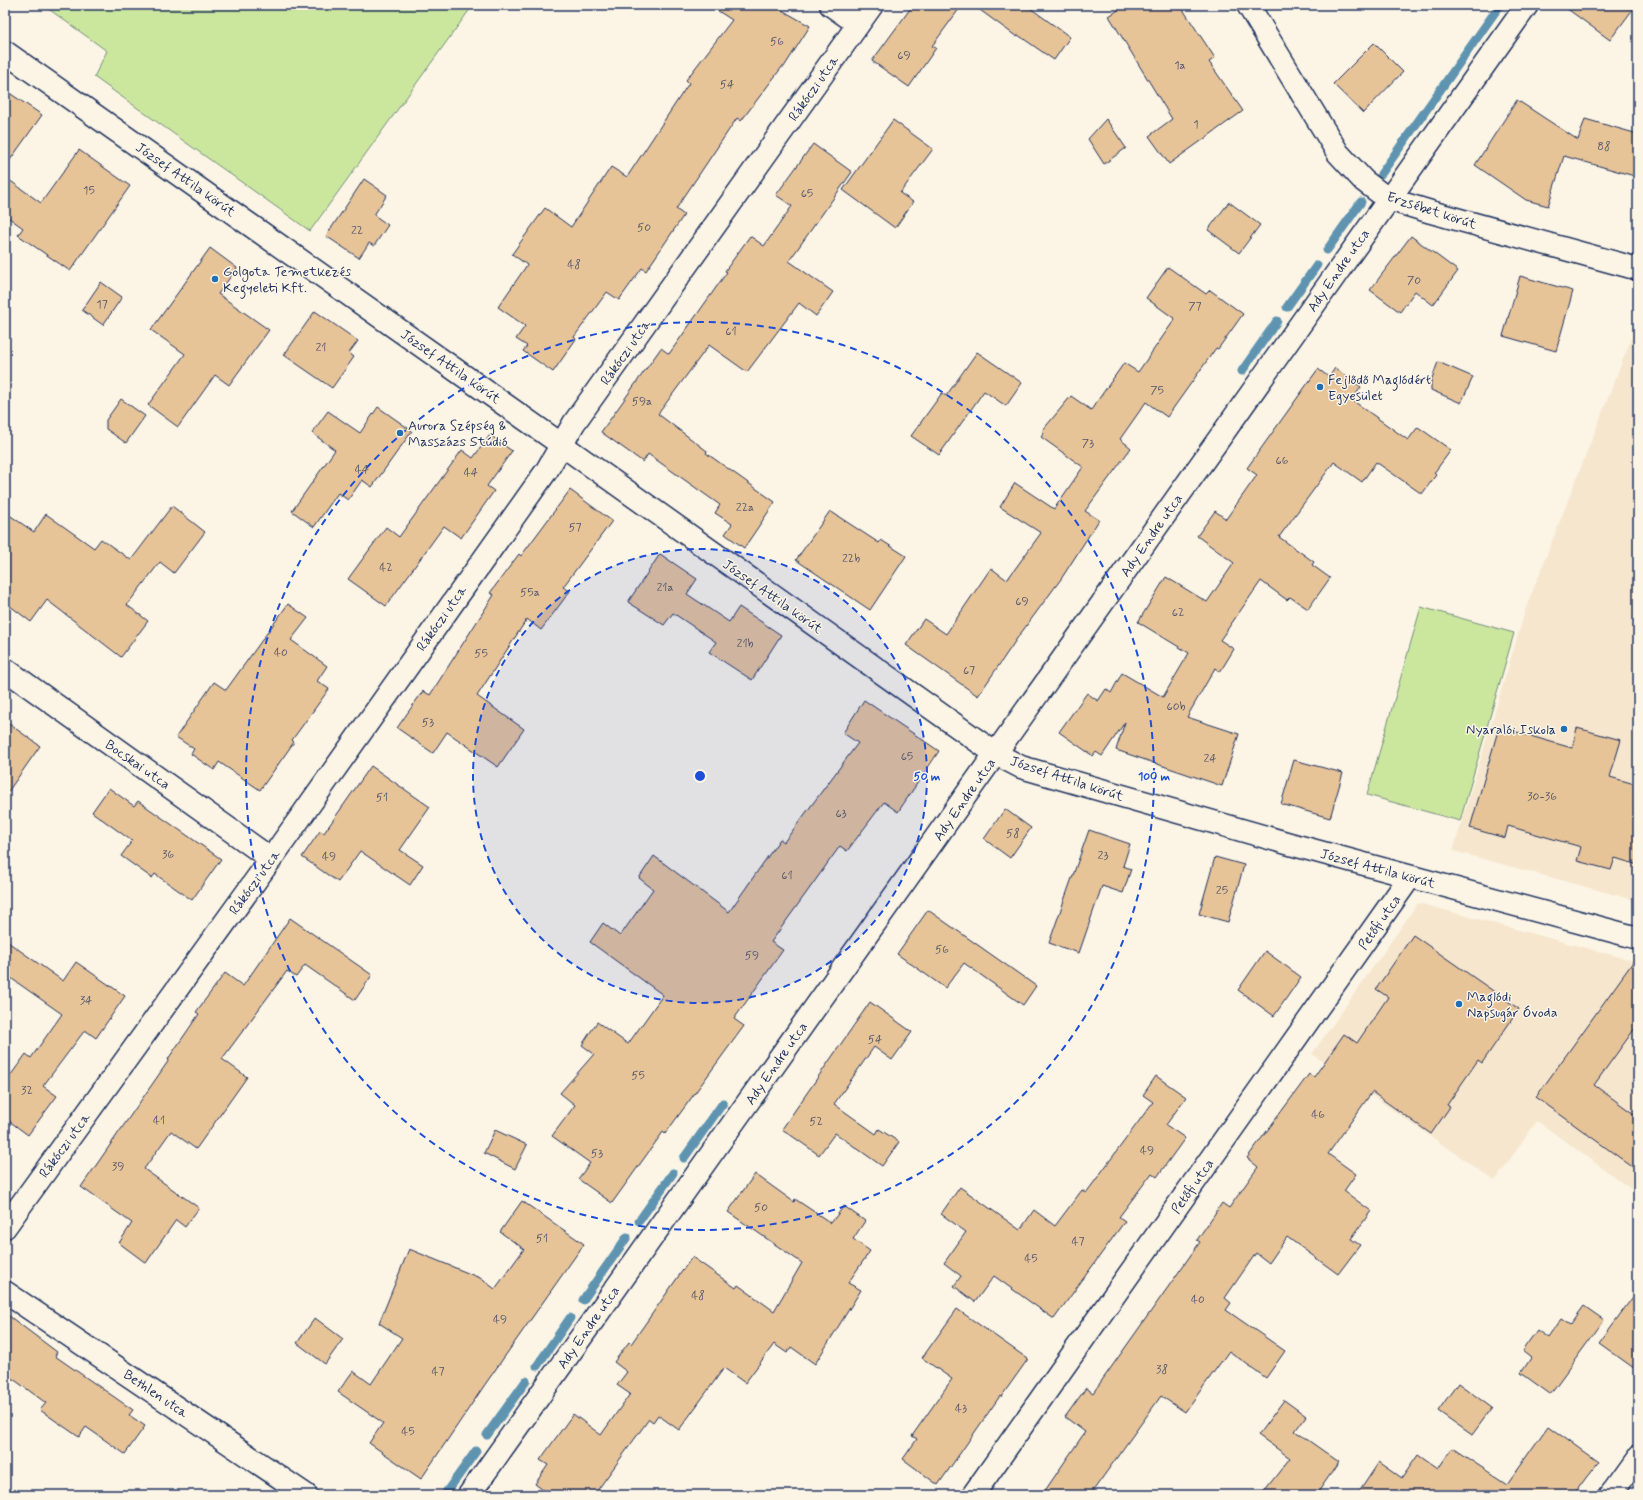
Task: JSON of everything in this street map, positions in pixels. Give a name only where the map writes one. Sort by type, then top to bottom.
[{"type":"street","points":[[831,5],[858,24]]},
{"type":"street","name":"Rákóczi utca","points":[[5,1227],[271,858],[547,470],[574,423],[872,5]]},
{"type":"street","name":"Erzsébet körút","points":[[1248,5],[1338,153],[1364,181],[1388,199],[1438,215],[1638,269]]},
{"type":"street","name":"Ady Endre utca","points":[[469,1495],[1527,5]]},
{"type":"street","name":"József Attila körút","points":[[5,52],[562,445],[996,754],[1021,767],[1290,844],[1638,938]]},
{"type":"street","name":"Bocskai utca","points":[[5,669],[271,858]]},
{"type":"street","name":"Petőfi utca","points":[[973,1495],[1410,877]]},
{"type":"street","name":"Bethlen utca","points":[[5,1292],[306,1495]]},
{"type":"street","points":[[1610,1495],[1638,1456]]},
{"type":"shaded area","name":"Nyaralói Iskola","points":[[1638,321],[1638,901],[1453,851],[1526,608]]},
{"type":"shaded area","name":"Maglódi Napsugár Óvoda","points":[[1418,903],[1638,962],[1638,1194],[1537,1121],[1495,1181],[1312,1054]]},
{"type":"green space","points":[[43,5],[473,5],[310,231],[94,77],[107,51]]},
{"type":"green space","points":[[1421,607],[1514,633],[1460,821],[1367,795]]},
{"type":"building","points":[[709,5],[773,5],[810,26],[784,67],[782,67],[741,121],[737,118],[676,209],[684,215],[646,271],[642,268],[619,300],[607,292],[574,337],[576,339],[553,372],[523,351],[527,346],[516,339],[525,326],[498,307],[527,265],[512,254],[545,208],[571,227],[611,167],[627,177],[689,83],[686,80],[732,20]]},
{"type":"building","points":[[913,5],[962,5],[932,46],[936,48],[909,87],[872,61]]},
{"type":"building","points":[[973,5],[1026,5],[1070,37],[1054,60],[1018,35],[1017,37]]},
{"type":"building","points":[[1126,5],[1180,5],[1215,58],[1209,62],[1243,111],[1169,164],[1149,136],[1172,119],[1109,16]]},
{"type":"building","points":[[1562,5],[1636,5],[1610,40]]},
{"type":"building","points":[[1374,43],[1403,72],[1363,113],[1333,84]]},
{"type":"building","points":[[5,90],[42,115],[5,167]]},
{"type":"building","points":[[1517,100],[1578,140],[1585,119],[1638,134],[1638,177],[1564,156],[1548,206],[1526,200],[1475,165]]},
{"type":"building","points":[[1106,119],[1126,148],[1104,164],[1088,139]]},
{"type":"building","points":[[893,120],[933,149],[900,193],[913,202],[895,228],[843,190]]},
{"type":"building","points":[[813,144],[852,172],[789,261],[833,292],[816,316],[799,303],[747,372],[709,345],[658,414],[707,451],[706,453],[775,502],[744,548],[725,534],[732,524],[715,513],[720,505],[648,454],[643,462],[601,432],[661,348],[669,354],[727,272],[725,271],[750,236],[764,246],[792,206],[776,195]]},
{"type":"building","points":[[79,150],[130,186],[70,271],[18,235],[23,228],[5,215],[5,177],[41,203]]},
{"type":"building","points":[[364,179],[387,195],[374,215],[388,225],[374,246],[369,243],[359,258],[326,236]]},
{"type":"building","points":[[1229,202],[1260,225],[1239,253],[1208,230]]},
{"type":"building","points":[[1411,236],[1458,271],[1433,305],[1415,291],[1400,312],[1370,290]]},
{"type":"building","points":[[210,248],[237,268],[218,294],[269,330],[229,385],[215,375],[178,427],[148,405],[185,354],[151,330]]},
{"type":"building","points":[[1168,267],[1206,294],[1210,290],[1243,314],[1218,349],[1216,348],[1167,417],[1146,402],[1120,439],[1131,448],[1085,511],[1099,520],[1061,579],[1018,637],[978,696],[906,645],[924,619],[946,634],[991,568],[1007,580],[1041,533],[1000,507],[1015,483],[1054,509],[1083,467],[1041,437],[1044,433],[1042,431],[1071,396],[1091,410],[1124,363],[1138,372],[1175,319],[1146,298]]},
{"type":"building","points":[[1520,276],[1573,291],[1556,351],[1503,336]]},
{"type":"building","points":[[101,282],[122,297],[103,325],[82,310]]},
{"type":"building","points":[[315,311],[358,341],[349,353],[354,357],[332,388],[284,355]]},
{"type":"building","points":[[977,352],[1022,383],[1006,406],[984,391],[939,455],[911,436],[942,393],[946,396]]},
{"type":"building","points":[[1438,362],[1473,377],[1461,403],[1431,390],[1431,381]]},
{"type":"building","points":[[1335,368],[1361,387],[1352,400],[1408,440],[1418,427],[1451,450],[1434,473],[1436,475],[1422,494],[1376,462],[1362,482],[1334,462],[1279,537],[1314,562],[1312,565],[1330,578],[1308,609],[1290,597],[1287,600],[1261,581],[1220,640],[1234,649],[1220,672],[1215,668],[1187,717],[1239,734],[1222,786],[1116,750],[1125,722],[1102,756],[1096,752],[1093,756],[1059,732],[1087,693],[1098,701],[1106,689],[1111,693],[1122,673],[1163,697],[1189,653],[1138,622],[1166,577],[1207,602],[1234,563],[1197,536],[1215,511],[1226,519],[1257,475],[1247,468],[1318,369],[1329,377]]},
{"type":"building","points":[[121,399],[145,416],[126,443],[106,429],[106,420]]},
{"type":"building","points":[[378,407],[412,431],[372,487],[362,480],[348,500],[338,493],[314,527],[292,511],[335,450],[312,433],[328,411],[360,433]]},
{"type":"building","points":[[490,435],[512,451],[487,486],[494,491],[461,538],[444,526],[386,606],[348,579],[386,527],[399,537],[462,450],[473,458]]},
{"type":"building","points":[[570,490],[612,521],[563,587],[570,591],[541,630],[527,619],[477,696],[524,729],[498,767],[447,732],[433,753],[397,728],[423,691],[430,695],[494,595],[490,593],[519,554],[521,556]]},
{"type":"building","points":[[172,506],[205,532],[174,573],[160,562],[127,605],[148,621],[121,657],[47,600],[31,622],[5,602],[5,512],[34,532],[46,514],[94,548],[101,539],[131,560]]},
{"type":"building","points":[[830,511],[879,543],[881,540],[906,556],[870,610],[796,560]]},
{"type":"building","points":[[660,554],[697,579],[687,594],[729,622],[739,607],[781,635],[752,680],[709,652],[716,642],[673,613],[664,625],[628,602]]},
{"type":"building","points":[[288,604],[308,618],[291,640],[327,666],[317,681],[329,689],[292,740],[294,742],[260,790],[219,762],[214,770],[191,754],[194,749],[176,737],[214,682],[226,690]]},
{"type":"building","points":[[864,700],[939,751],[898,812],[884,802],[847,851],[840,846],[771,942],[783,950],[734,1019],[744,1026],[665,1134],[663,1132],[612,1203],[578,1179],[590,1163],[552,1136],[575,1105],[560,1093],[594,1054],[582,1045],[597,1022],[628,1044],[663,995],[590,942],[603,923],[620,936],[653,889],[639,878],[654,856],[729,912],[780,839],[784,842],[858,743],[843,733]]},
{"type":"building","points":[[5,721],[40,746],[5,796]]},
{"type":"building","points":[[1499,727],[1572,748],[1577,728],[1621,740],[1610,777],[1638,785],[1638,865],[1615,858],[1611,870],[1577,861],[1581,847],[1508,826],[1505,838],[1470,828]]},
{"type":"building","points":[[1294,760],[1343,773],[1330,818],[1281,804]]},
{"type":"building","points":[[371,766],[430,807],[400,850],[423,865],[410,885],[360,851],[338,882],[302,857],[320,831],[324,833]]},
{"type":"building","points":[[109,788],[134,806],[138,801],[221,859],[192,900],[155,874],[152,878],[121,856],[132,841],[92,812]]},
{"type":"building","points":[[1005,809],[1031,828],[1010,858],[984,839]]},
{"type":"building","points":[[1089,830],[1130,844],[1123,866],[1131,869],[1123,893],[1102,886],[1079,953],[1049,943]]},
{"type":"building","points":[[1215,857],[1244,865],[1228,922],[1199,914]]},
{"type":"building","points":[[928,910],[1036,986],[1023,1005],[964,963],[945,988],[897,954]]},
{"type":"building","points":[[290,918],[372,975],[355,1000],[305,965],[296,977],[287,971],[222,1059],[247,1077],[196,1149],[171,1131],[144,1169],[199,1208],[185,1227],[176,1220],[146,1263],[119,1243],[132,1223],[81,1187],[169,1060],[168,1059],[199,1014],[196,1012],[225,973],[243,986]]},
{"type":"building","points":[[1413,935],[1519,1009],[1482,1063],[1478,1060],[1447,1105],[1450,1107],[1431,1134],[1372,1092],[1328,1154],[1356,1174],[1344,1191],[1371,1211],[1351,1239],[1360,1245],[1338,1274],[1287,1237],[1269,1263],[1256,1253],[1225,1298],[1231,1303],[1226,1310],[1285,1351],[1266,1378],[1229,1351],[1185,1412],[1161,1396],[1090,1495],[1042,1495],[1085,1432],[1065,1417],[1086,1388],[1093,1393],[1200,1242],[1197,1240],[1222,1203],[1229,1208],[1258,1167],[1247,1158],[1309,1074],[1314,1077],[1344,1034],[1357,1043],[1388,997],[1376,989]]},
{"type":"building","points":[[5,940],[63,981],[76,962],[125,996],[96,1038],[85,1030],[43,1086],[57,1096],[28,1135],[5,1118],[5,1083],[26,1054],[31,1058],[62,1014],[5,974]]},
{"type":"building","points":[[1265,951],[1301,977],[1274,1016],[1238,990]]},
{"type":"building","points":[[1638,955],[1638,1024],[1594,1085],[1638,1117],[1638,1171],[1536,1097]]},
{"type":"building","points":[[870,1002],[912,1032],[892,1060],[874,1047],[834,1104],[876,1134],[879,1129],[899,1142],[882,1166],[835,1133],[819,1155],[782,1129]]},
{"type":"building","points":[[1156,1076],[1186,1097],[1166,1125],[1185,1138],[1157,1177],[1152,1173],[1119,1217],[1125,1221],[1054,1319],[994,1276],[975,1302],[954,1286],[961,1276],[944,1263],[966,1232],[941,1214],[960,1187],[1020,1230],[1034,1210],[1055,1226],[1082,1190],[1086,1193],[1153,1102],[1143,1095]]},
{"type":"building","points":[[495,1130],[527,1145],[515,1169],[484,1153]]},
{"type":"building","points":[[755,1174],[794,1202],[795,1199],[831,1223],[844,1206],[865,1221],[853,1239],[870,1251],[848,1283],[861,1290],[815,1364],[791,1347],[787,1353],[774,1344],[745,1383],[724,1368],[679,1430],[658,1415],[653,1422],[649,1419],[594,1495],[550,1495],[535,1484],[548,1465],[540,1460],[573,1414],[601,1435],[630,1394],[617,1385],[627,1372],[614,1362],[629,1342],[631,1344],[692,1257],[736,1288],[738,1285],[774,1311],[802,1263],[728,1212]]},
{"type":"building","points":[[522,1201],[584,1244],[486,1383],[421,1479],[369,1443],[383,1423],[338,1392],[353,1371],[371,1384],[402,1338],[379,1323],[409,1249],[480,1278],[495,1289],[524,1249],[500,1232]]},
{"type":"building","points":[[1638,1290],[1638,1371],[1599,1343]]},
{"type":"building","points":[[1584,1306],[1604,1320],[1550,1394],[1521,1373],[1531,1358],[1522,1351],[1537,1330],[1548,1338],[1561,1319],[1570,1325]]},
{"type":"building","points":[[957,1309],[1028,1359],[1001,1397],[1000,1396],[938,1485],[903,1459],[917,1439],[912,1436],[952,1379],[922,1358]]},
{"type":"building","points":[[5,1313],[57,1352],[55,1356],[133,1410],[129,1415],[145,1426],[125,1454],[86,1427],[79,1437],[40,1410],[46,1403],[5,1373]]},
{"type":"building","points":[[315,1318],[343,1339],[325,1364],[297,1343]]},
{"type":"building","points":[[1458,1383],[1492,1408],[1472,1435],[1438,1411]]},
{"type":"building","points":[[1284,1400],[1306,1416],[1295,1431],[1339,1462],[1316,1495],[1261,1495],[1290,1458],[1258,1435]]},
{"type":"building","points":[[1548,1426],[1598,1462],[1574,1495],[1357,1495],[1379,1462],[1402,1478],[1418,1455],[1438,1469],[1452,1448],[1507,1484]]},
{"type":"waterway","points":[[1381,174],[1500,5]]},
{"type":"waterway","points":[[1327,250],[1361,202]]},
{"type":"waterway","points":[[1287,307],[1317,265]]},
{"type":"waterway","points":[[1242,371],[1277,321]]},
{"type":"waterway","points":[[684,1158],[723,1103]]},
{"type":"waterway","points":[[639,1221],[673,1173]]},
{"type":"waterway","points":[[583,1300],[627,1237]]},
{"type":"waterway","points":[[537,1366],[570,1318]]},
{"type":"waterway","points":[[487,1435],[526,1381]]},
{"type":"waterway","points":[[445,1494],[476,1451]]},
{"type":"place","name":"Golgota Temetkezés Kegyeleti Kft.","points":[[215,279]]},
{"type":"place","name":"Fejlődő Maglódért Egyesület","points":[[1320,387]]},
{"type":"place","name":"Aurora Szépség & Masszázs Stúdió","points":[[400,433]]},
{"type":"place","name":"Nyaralói Iskola","points":[[1564,729]]},
{"type":"place","name":"Maglódi Napsugár Óvoda","points":[[1459,1004]]}]
